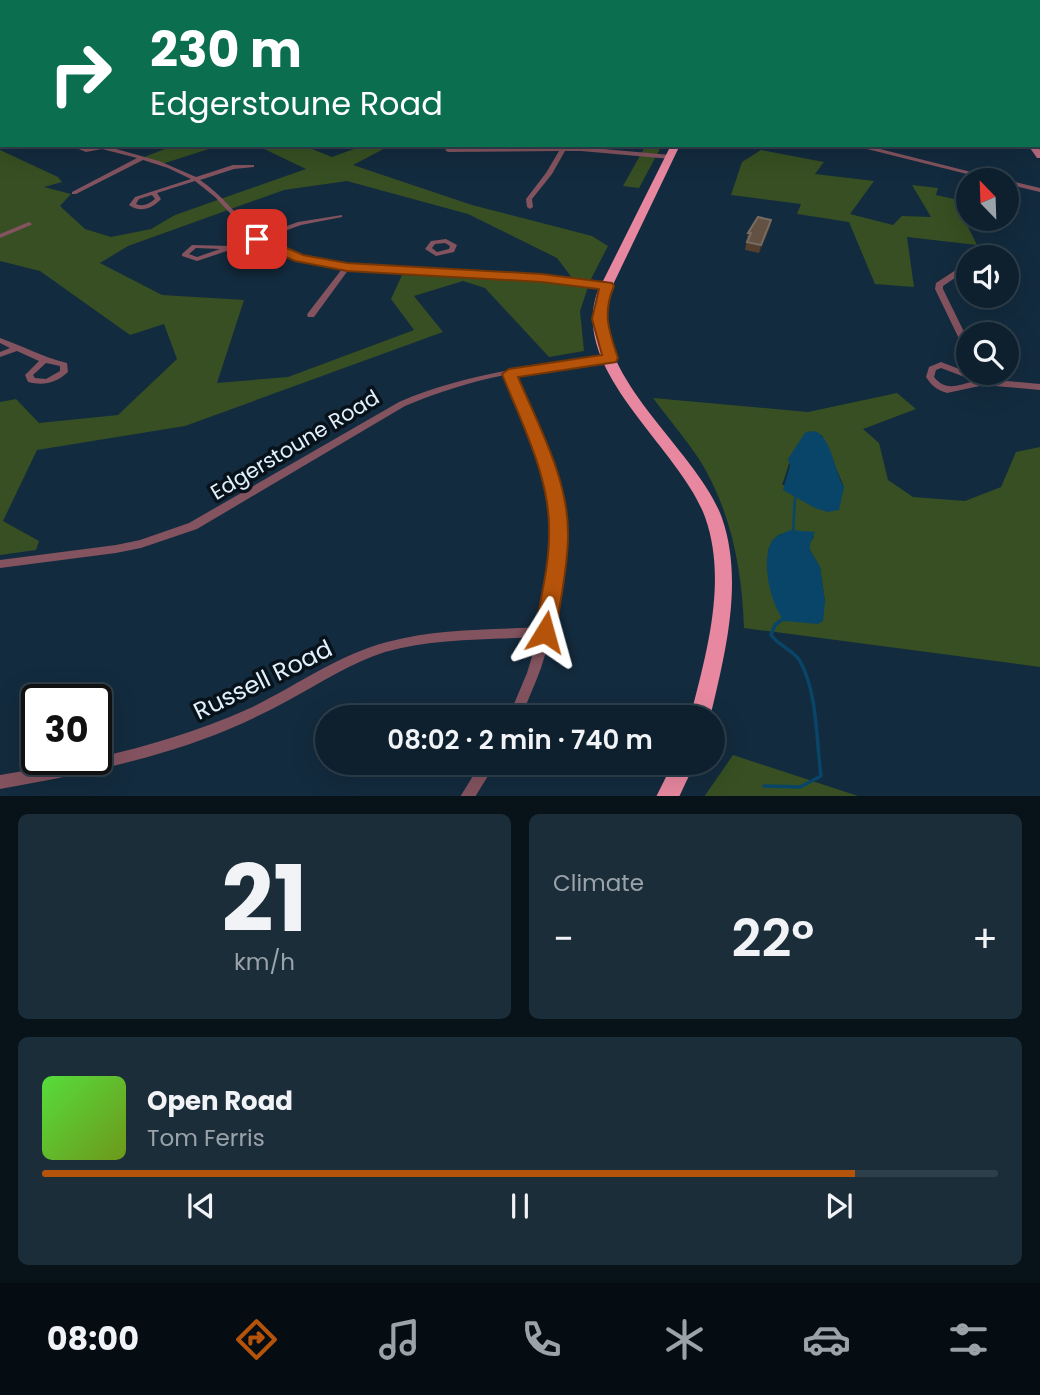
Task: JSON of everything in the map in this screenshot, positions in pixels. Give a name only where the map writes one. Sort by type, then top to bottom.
[{"type":"highway","points":[[675,147],[602,297],[599,319],[610,358],[628,392],[699,484],[715,520],[722,583],[722,623],[703,705]]},
{"type":"highway","points":[[667,796],[678,775]]},
{"type":"street","points":[[78,147],[86,150],[101,147]]},
{"type":"street","points":[[109,147],[173,168],[196,179],[213,192],[238,222],[257,239],[300,258],[347,267],[542,278],[607,286]]},
{"type":"street","points":[[448,150],[564,147],[670,157]]},
{"type":"street","points":[[530,207],[529,199],[549,174],[564,147]]},
{"type":"street","points":[[862,147],[956,170]]},
{"type":"street","points":[[74,193],[142,158]]},
{"type":"street","points":[[154,194],[233,167],[252,166]]},
{"type":"street","points":[[1019,185],[1040,190]]},
{"type":"street","points":[[231,248],[194,246],[184,255],[188,259],[208,258],[300,223],[340,216]]},
{"type":"street","points":[[0,236],[29,224]]},
{"type":"street","points":[[439,273],[441,254]]},
{"type":"street","points":[[311,315],[347,267]]},
{"type":"street","points":[[956,274],[939,285],[939,289],[956,324]]},
{"type":"street","points":[[0,340],[44,360]]},
{"type":"street","points":[[0,355],[18,347]]},
{"type":"street","name":"Edgerstoune Road","points":[[0,564],[116,549],[169,536],[215,516],[419,396],[453,384],[610,358]]},
{"type":"street","points":[[941,365],[984,382],[947,390],[934,384],[930,377],[932,369],[941,365]]},
{"type":"street","points":[[509,374],[548,468],[558,516],[559,537],[545,632],[538,659],[519,705]]},
{"type":"street","points":[[1018,385],[1040,387]]},
{"type":"street","name":"Russell Road","points":[[0,782],[126,758],[198,735],[251,713],[341,665],[387,647],[433,639],[545,632]]},
{"type":"street","points":[[467,796],[481,775]]},
{"type":"green space","points":[[170,147],[215,147],[162,164],[142,158]]},
{"type":"green space","points":[[260,147],[307,147],[332,157],[360,147],[387,147],[353,165],[472,205],[592,236],[608,246],[590,281],[580,311],[584,351],[549,357],[485,288],[463,281],[414,296],[443,332],[185,426],[37,450],[3,521],[39,541],[36,550],[0,555],[0,402],[16,399],[39,423],[118,415],[177,359],[164,324],[130,335],[40,271],[0,261],[0,150],[58,177],[62,182],[44,187],[71,194],[60,206],[85,229],[111,237],[151,229],[175,215],[306,169]],"holes":[[[347,181],[468,214],[557,258],[576,283],[402,275],[391,299],[414,330],[288,377],[217,383],[244,300],[162,295],[100,263],[128,246],[284,190]]]},
{"type":"green space","points":[[645,147],[661,147],[639,188],[623,186]]},
{"type":"green space","points":[[761,150],[824,162],[815,174],[874,181],[850,214],[893,225],[902,216],[931,217],[912,185],[938,188],[936,195],[954,199],[956,203],[956,231],[970,231],[977,245],[907,237],[914,287],[875,284],[849,222],[797,214],[801,204],[731,195],[742,162]]},
{"type":"green space","points":[[897,393],[916,409],[863,429],[879,443],[888,480],[913,497],[965,501],[1001,487],[1016,452],[1040,447],[1040,667],[744,628],[741,584],[727,519],[699,459],[653,398],[808,412]],"holes":[[[822,435],[844,487],[782,485],[796,449]],[[780,534],[814,536],[810,550],[820,567],[825,602],[768,550]]]},
{"type":"green space","points":[[733,755],[858,796],[705,796],[719,775],[725,775],[725,767]]},
{"type":"water","points":[[817,432],[827,443],[844,487],[839,510],[828,512],[815,508],[783,490],[790,466],[788,459],[805,433]]},
{"type":"water","points":[[791,530],[815,532],[810,550],[820,567],[825,602],[823,621],[818,624],[784,621],[771,593],[767,571],[769,549],[774,539]]},
{"type":"building","points":[[758,217],[771,220],[761,245],[747,242],[751,233],[748,233]]},
{"type":"waterway","points":[[793,533],[795,498]]},
{"type":"waterway","points":[[764,786],[800,787],[821,776],[813,702],[806,674],[797,657],[771,635],[775,625],[784,618]]},
{"type":"route","points":[[257,239],[272,248],[300,258],[347,267],[542,278],[607,286],[599,309],[599,319],[610,358],[509,374],[548,468],[558,516],[559,537],[545,632]]}]
